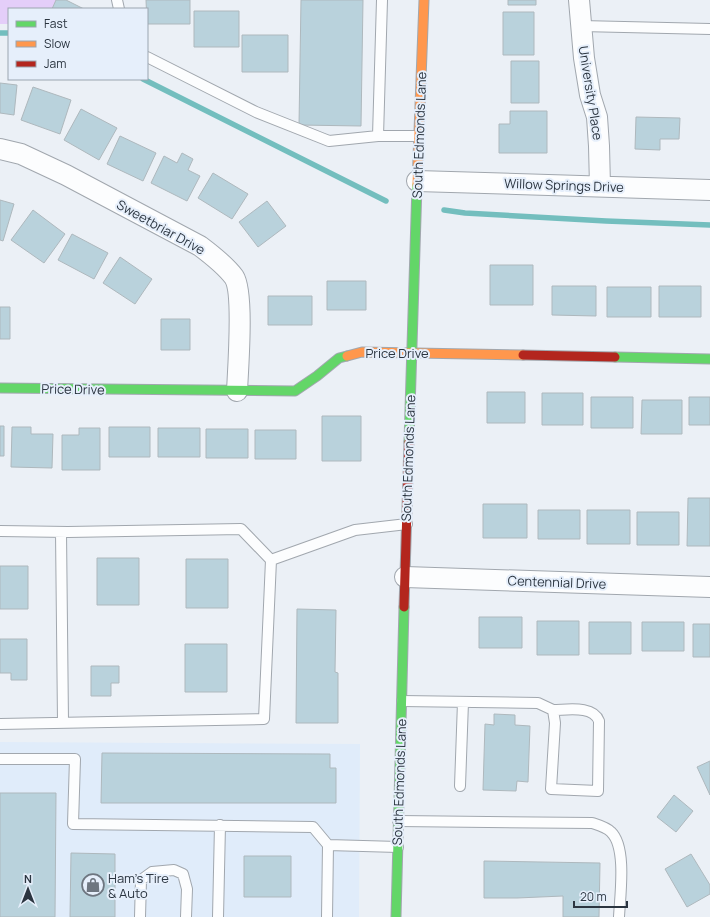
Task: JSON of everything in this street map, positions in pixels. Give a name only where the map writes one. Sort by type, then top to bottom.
[{"type":"street","name":"South Edmonds Lane","points":[[396,917],[411,352],[424,0]]},
{"type":"street","name":"University Place","points":[[579,0],[584,58],[590,95],[596,117],[599,146],[600,186]]},
{"type":"street","name":"Sweetbriar Drive","points":[[0,150],[21,154],[66,175],[200,246],[212,255],[235,278],[240,302],[237,391]]},
{"type":"street","name":"Willow Springs Drive","points":[[417,181],[710,190]]},
{"type":"street","name":"Price Drive","points":[[0,388],[294,391],[317,376],[339,358],[362,352],[710,359]]},
{"type":"street","name":"Centennial Drive","points":[[405,576],[710,587]]},
{"type":"lane","points":[[378,136],[382,0]]},
{"type":"lane","points":[[581,26],[710,29]]},
{"type":"lane","points":[[148,58],[256,112],[329,142],[378,136],[419,136]]},
{"type":"lane","points":[[271,560],[355,530],[407,524]]},
{"type":"lane","points":[[0,531],[61,532],[241,529],[271,560],[264,719],[0,724]]},
{"type":"lane","points":[[61,532],[63,722]]},
{"type":"lane","points":[[402,701],[538,703],[553,710],[592,711],[597,716],[598,721],[598,791],[551,789],[555,723],[553,710]]},
{"type":"lane","points":[[460,786],[463,702]]},
{"type":"lane","points":[[0,759],[74,759],[72,824],[313,827],[328,845],[327,917]]},
{"type":"lane","points":[[398,821],[592,823],[604,827],[612,832],[621,854],[619,917]]},
{"type":"lane","points":[[218,917],[220,825]]},
{"type":"lane","points":[[328,845],[398,847]]},
{"type":"lane","points":[[140,917],[141,880],[152,872],[174,870],[183,874],[187,889],[186,917]]},
{"type":"shaded area","points":[[0,0],[64,0],[60,8],[8,8],[8,24],[0,24]]},
{"type":"shaded area","points":[[0,742],[360,744],[359,917],[0,917]]},
{"type":"building","points":[[56,0],[66,0],[82,8],[52,8]]},
{"type":"building","points":[[146,0],[190,0],[190,24],[148,24],[148,8],[146,8]]},
{"type":"building","points":[[301,0],[363,0],[361,126],[299,125]]},
{"type":"building","points":[[508,0],[536,0],[536,5],[508,5]]},
{"type":"building","points":[[194,11],[239,11],[239,47],[194,47]]},
{"type":"building","points":[[503,12],[534,12],[534,55],[503,55]]},
{"type":"building","points":[[242,35],[288,35],[288,72],[242,72]]},
{"type":"building","points":[[511,61],[539,61],[539,103],[511,103]]},
{"type":"building","points":[[0,83],[17,85],[14,115],[0,113]]},
{"type":"building","points":[[33,87],[71,100],[60,134],[21,120]]},
{"type":"building","points":[[81,109],[117,128],[99,160],[64,140]]},
{"type":"building","points":[[510,111],[547,111],[547,153],[499,153],[499,124],[510,124]]},
{"type":"building","points":[[636,117],[680,118],[679,139],[660,139],[660,150],[635,149]]},
{"type":"building","points":[[120,136],[156,153],[143,181],[107,164]]},
{"type":"building","points":[[182,153],[193,159],[188,170],[200,176],[187,201],[151,183],[164,156],[177,163]]},
{"type":"building","points":[[213,173],[248,194],[232,219],[198,198]]},
{"type":"building","points":[[0,200],[14,204],[3,241],[0,240]]},
{"type":"building","points":[[267,201],[286,226],[258,247],[239,222]]},
{"type":"building","points":[[33,210],[65,234],[44,263],[11,240]]},
{"type":"building","points":[[72,234],[108,253],[94,279],[58,260]]},
{"type":"building","points":[[120,257],[152,279],[135,304],[103,283]]},
{"type":"building","points":[[490,265],[533,265],[533,305],[490,305]]},
{"type":"building","points":[[327,281],[366,281],[366,310],[327,310]]},
{"type":"building","points":[[552,286],[596,286],[596,316],[552,315]]},
{"type":"building","points":[[659,286],[701,286],[701,317],[659,317]]},
{"type":"building","points":[[607,287],[651,287],[651,317],[607,317]]},
{"type":"building","points":[[268,296],[312,296],[312,325],[268,325]]},
{"type":"building","points":[[0,307],[10,307],[10,339],[0,339]]},
{"type":"building","points":[[161,319],[190,319],[190,350],[161,350]]},
{"type":"building","points":[[487,392],[525,392],[525,423],[487,423]]},
{"type":"building","points":[[542,393],[583,393],[583,425],[542,425]]},
{"type":"building","points":[[591,397],[633,397],[633,428],[591,428]]},
{"type":"building","points":[[689,397],[710,397],[710,425],[689,425]]},
{"type":"building","points":[[642,400],[682,400],[682,434],[641,434]]},
{"type":"building","points":[[322,416],[361,416],[361,461],[322,461]]},
{"type":"building","points":[[0,426],[4,426],[4,456],[0,456]]},
{"type":"building","points":[[12,427],[31,427],[31,434],[53,434],[52,468],[11,467]]},
{"type":"building","points":[[109,427],[150,427],[150,457],[109,457]]},
{"type":"building","points":[[79,428],[100,428],[100,470],[62,470],[62,435],[79,435]]},
{"type":"building","points":[[158,428],[200,428],[200,457],[158,457]]},
{"type":"building","points":[[206,429],[248,429],[248,458],[206,458]]},
{"type":"building","points":[[255,430],[296,430],[296,459],[255,459]]},
{"type":"building","points":[[688,498],[710,498],[710,546],[687,546]]},
{"type":"building","points":[[483,504],[527,504],[527,538],[483,538]]},
{"type":"building","points":[[538,510],[580,510],[580,539],[538,539]]},
{"type":"building","points":[[587,510],[630,510],[630,544],[587,544]]},
{"type":"building","points":[[637,512],[679,512],[679,545],[637,545]]},
{"type":"building","points":[[97,558],[139,558],[139,605],[97,605]]},
{"type":"building","points":[[186,559],[228,559],[228,608],[186,608]]},
{"type":"building","points":[[0,566],[28,566],[28,609],[0,609]]},
{"type":"building","points":[[297,609],[336,610],[335,672],[338,673],[338,723],[296,723]]},
{"type":"building","points":[[479,617],[522,617],[522,648],[479,648]]},
{"type":"building","points":[[537,621],[579,621],[579,655],[537,655]]},
{"type":"building","points":[[589,622],[631,622],[631,654],[589,654]]},
{"type":"building","points":[[642,622],[684,622],[684,651],[642,651]]},
{"type":"building","points":[[693,624],[710,624],[710,657],[693,657]]},
{"type":"building","points":[[0,639],[27,639],[27,680],[11,680],[11,673],[0,673]]},
{"type":"building","points":[[185,644],[227,644],[227,692],[185,692]]},
{"type":"building","points":[[91,666],[119,666],[119,683],[111,683],[111,696],[91,696]]},
{"type":"building","points":[[494,714],[515,715],[515,725],[530,726],[528,782],[517,781],[516,791],[483,790],[485,724],[494,725]]},
{"type":"building","points":[[102,753],[330,754],[330,768],[336,768],[336,803],[101,803]]},
{"type":"building","points":[[710,761],[710,795],[697,767]]},
{"type":"building","points":[[0,793],[56,793],[55,917],[0,917]]},
{"type":"building","points":[[674,795],[693,811],[676,832],[657,817]]},
{"type":"building","name":"Ham's Tire & Auto","points":[[71,853],[115,854],[115,917],[70,917]]},
{"type":"building","points":[[691,854],[710,885],[710,894],[687,907],[665,869]]},
{"type":"building","points":[[244,856],[291,856],[291,897],[244,897]]},
{"type":"building","points":[[484,861],[600,863],[599,917],[563,917],[563,896],[484,898]]},
{"type":"waterway","points":[[0,33],[8,33]]},
{"type":"waterway","points":[[145,80],[386,201]]},
{"type":"waterway","points":[[444,210],[465,213],[606,221],[710,225]]},
{"type":"traffic: fast","points":[[409,442],[417,185]]},
{"type":"traffic: fast","points":[[0,388],[295,391],[317,376],[339,358],[347,356]]},
{"type":"traffic: fast","points":[[615,357],[710,359]]},
{"type":"traffic: fast","points":[[396,917],[404,607]]},
{"type":"traffic: slow","points":[[417,185],[424,0]]},
{"type":"traffic: slow","points":[[347,356],[362,352],[523,355]]},
{"type":"traffic: jam","points":[[523,355],[615,357]]},
{"type":"traffic: jam","points":[[404,607],[409,442]]},
{"type":"place","name":"Ham's Tire & Auto","points":[[93,885]]}]
